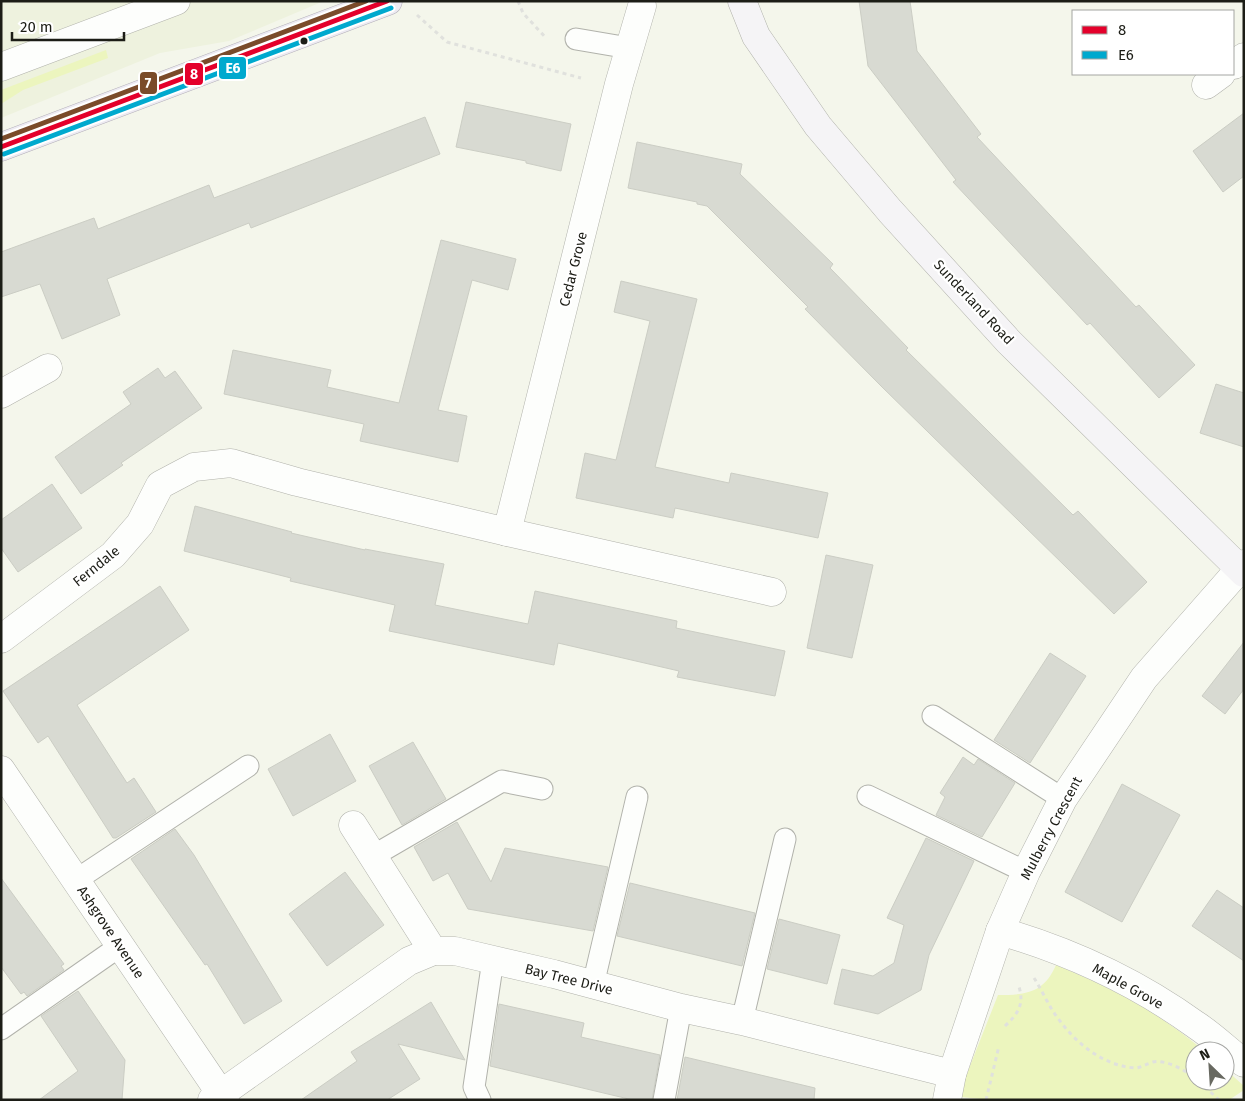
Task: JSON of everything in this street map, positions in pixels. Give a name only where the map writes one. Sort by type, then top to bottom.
[{"type":"main road","points":[[1,147],[388,1]]},
{"type":"street","points":[[1,67],[176,1]]},
{"type":"street","name":"Sunderland Road","points":[[742,1],[756,36],[818,126],[890,211],[1009,342],[1242,568]]},
{"type":"street","name":"Cedar Grove","points":[[507,532],[629,48],[642,6]]},
{"type":"street","points":[[1,394],[48,368]]},
{"type":"street","name":"Ferndale","points":[[1,639],[114,555],[140,524],[160,485],[194,467],[231,463],[297,482],[507,532]]},
{"type":"street","points":[[507,532],[772,592]]},
{"type":"street","name":"Mulberry Crescent","points":[[950,1087],[1000,931],[1026,872],[1064,799],[1144,678],[1242,568]]},
{"type":"street","name":"Ashgrove Avenue","points":[[1,770],[120,946],[219,1098]]},
{"type":"street","points":[[353,825],[433,951]]},
{"type":"street","name":"Maple Grove","points":[[1000,931],[1045,944],[1114,975],[1196,1024],[1244,1063]]},
{"type":"street","name":"Bay Tree Drive","points":[[219,1098],[409,961],[433,951],[455,951],[682,1008],[742,1021],[950,1087]]},
{"type":"lane","points":[[576,39],[629,48]]},
{"type":"lane","points":[[933,716],[1064,799]]},
{"type":"lane","points":[[76,880],[248,766]]},
{"type":"lane","points":[[373,856],[502,782],[542,789]]},
{"type":"lane","points":[[868,796],[1026,872]]},
{"type":"lane","points":[[593,985],[637,797]]},
{"type":"lane","points":[[742,1021],[784,838]]},
{"type":"lane","points":[[1,1029],[120,946]]},
{"type":"lane","points":[[480,1100],[474,1087],[493,960]]},
{"type":"lane","points":[[664,1100],[682,1008]]},
{"type":"path","points":[[415,13],[447,42],[581,78]]},
{"type":"path","points":[[1040,986],[1064,1027],[1080,1043],[1097,1055],[1118,1066],[1137,1068],[1155,1062],[1170,1065],[1185,1073]]},
{"type":"path","points":[[1002,1029],[1021,1007],[1022,995]]},
{"type":"path","points":[[986,1100],[998,1051],[999,1038]]},
{"type":"path","points":[[1210,1091],[1219,1100]]},
{"type":"shaded area","points":[[1,1],[324,1],[229,41],[160,53],[1,118]]},
{"type":"green space","points":[[106,50],[108,58],[23,90],[1,104],[1,90]]},
{"type":"green space","points":[[1056,965],[1115,992],[1151,1012],[1191,1041],[1185,1041],[1185,1091],[1235,1091],[1235,1078],[1244,1086],[1244,1090],[1229,1100],[990,1100],[961,1097],[966,1076],[998,995],[1025,993],[1033,990],[1046,982]]},
{"type":"building","points":[[859,1],[910,1],[917,51],[981,134],[977,137],[1136,307],[1139,305],[1195,365],[1159,398],[1090,323],[1087,325],[953,182],[956,180],[868,66]]},
{"type":"building","points":[[466,102],[571,124],[561,171],[526,163],[526,161],[456,147]]},
{"type":"building","points":[[1244,113],[1244,176],[1223,192],[1193,151]]},
{"type":"building","points":[[425,117],[440,154],[251,228],[249,223],[107,279],[120,315],[62,339],[40,284],[1,297],[1,252],[94,218],[98,229],[209,185],[214,198]]},
{"type":"building","points":[[637,142],[742,164],[740,174],[833,264],[830,268],[908,348],[906,350],[1073,515],[1078,511],[1147,582],[1114,614],[881,386],[805,309],[808,307],[707,206],[697,204],[697,202],[628,188]]},
{"type":"building","points":[[441,240],[516,259],[508,290],[472,280],[438,410],[467,416],[458,462],[360,441],[364,424],[224,394],[233,350],[331,370],[327,387],[399,403]]},
{"type":"building","points":[[621,281],[697,299],[655,467],[729,483],[731,473],[828,493],[818,538],[675,508],[673,518],[576,498],[585,453],[616,460],[650,321],[614,312]]},
{"type":"building","points":[[158,368],[165,378],[175,371],[202,408],[121,463],[123,465],[81,494],[55,457],[131,404],[123,392]]},
{"type":"building","points":[[1216,384],[1244,393],[1244,447],[1200,433]]},
{"type":"building","points":[[52,484],[82,528],[18,572],[1,548],[1,520]]},
{"type":"building","points":[[195,506],[291,533],[365,550],[444,564],[435,605],[528,624],[535,591],[677,621],[676,628],[785,651],[775,696],[677,677],[679,671],[558,643],[554,665],[389,631],[395,605],[290,581],[291,578],[184,551]]},
{"type":"building","points":[[826,555],[873,565],[852,658],[807,648]]},
{"type":"building","points":[[160,586],[189,630],[77,705],[127,783],[134,778],[156,812],[116,838],[113,838],[48,736],[38,743],[3,691]]},
{"type":"building","points":[[1244,642],[1244,689],[1225,714],[1202,696]]},
{"type":"building","points":[[1050,653],[1086,676],[1030,763],[994,740]]},
{"type":"building","points":[[330,734],[356,781],[293,816],[268,769]]},
{"type":"building","points":[[413,742],[446,799],[402,825],[369,766]]},
{"type":"building","points":[[963,757],[974,765],[978,759],[1015,783],[982,837],[936,815],[945,797],[940,793]]},
{"type":"building","points":[[1122,784],[1180,815],[1122,922],[1065,892]]},
{"type":"building","points":[[457,822],[491,882],[505,848],[608,867],[593,931],[468,909],[448,873],[433,881],[414,847]]},
{"type":"building","points":[[175,829],[194,855],[282,1001],[244,1024],[207,964],[205,965],[131,859]]},
{"type":"building","points":[[926,838],[974,861],[929,955],[921,990],[878,1014],[834,1004],[842,969],[873,976],[894,963],[904,925],[887,918]]},
{"type":"building","points":[[345,872],[384,925],[327,966],[289,914]]},
{"type":"building","points":[[1,878],[64,964],[61,966],[64,970],[27,996],[24,992],[21,994],[1,967]]},
{"type":"building","points":[[630,883],[755,913],[742,966],[617,936]]},
{"type":"building","points":[[1217,890],[1244,908],[1244,961],[1192,926]]},
{"type":"building","points":[[779,919],[840,935],[827,984],[767,969]]},
{"type":"building","points":[[78,991],[125,1060],[122,1100],[39,1100],[78,1071],[41,1016]]},
{"type":"building","points":[[431,1002],[465,1060],[398,1044],[420,1079],[387,1100],[301,1100],[357,1061],[351,1052]]},
{"type":"building","points":[[499,1004],[584,1023],[581,1037],[660,1055],[652,1100],[633,1100],[490,1066]]},
{"type":"building","points":[[685,1057],[815,1088],[814,1100],[677,1100]]},
{"type":"transit line","name":"7","points":[[1,139],[366,1]]},
{"type":"transit line","name":"8","points":[[1,147],[387,1]]},
{"type":"transit line","name":"E6","points":[[4,154],[391,8]]}]
